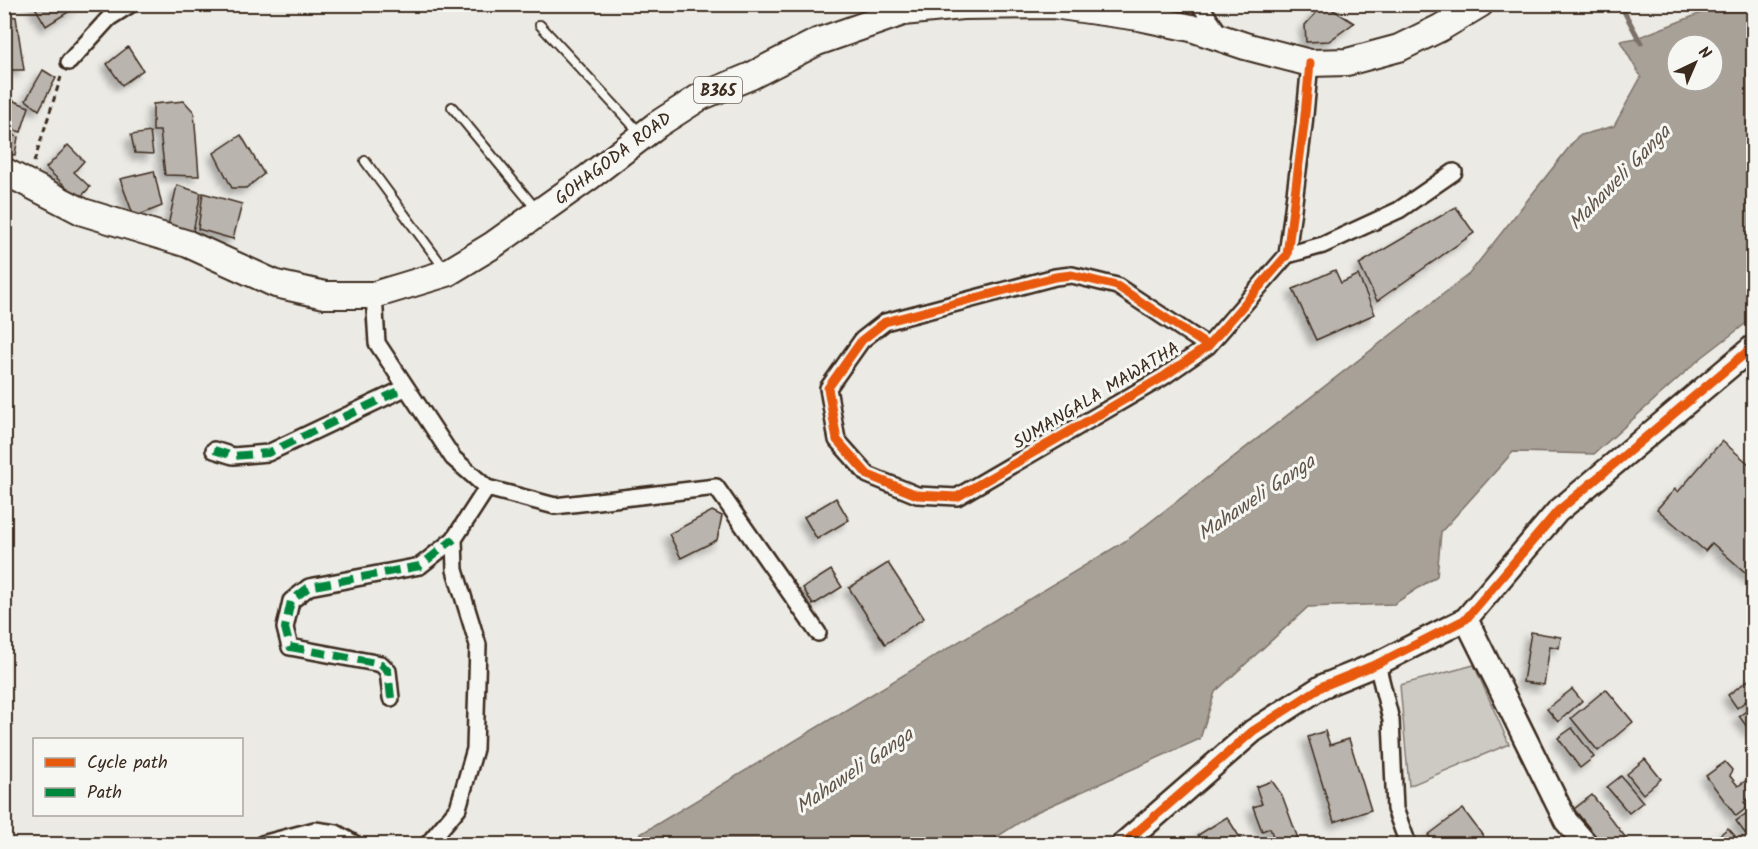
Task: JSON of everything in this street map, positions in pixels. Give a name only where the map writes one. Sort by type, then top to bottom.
[{"type":"main road","name":"GOHAGODA ROAD","points":[[4,171],[83,212],[188,244],[276,284],[325,296],[374,295],[447,273],[539,213],[675,111],[700,97],[751,76],[817,42],[903,12],[962,6],[1053,5],[1149,19],[1191,28],[1245,46],[1310,63],[1347,62],[1399,48],[1440,28],[1480,4]]},
{"type":"street","points":[[69,62],[109,18],[131,4]]},
{"type":"street","points":[[1199,4],[1222,37]]},
{"type":"street","points":[[1310,63],[1287,255],[1323,245],[1399,210],[1454,172]]},
{"type":"street","name":"SUMANGALA MAWATHA","points":[[1208,346],[1117,286],[1072,275],[1055,277],[885,322],[862,340],[828,388],[837,440],[868,475],[917,495],[957,497],[1163,377],[1208,346],[1287,255]]},
{"type":"street","points":[[374,295],[377,343],[453,458],[487,488],[555,506],[716,486],[818,633]]},
{"type":"street","points":[[1122,844],[1253,731],[1323,686],[1377,664],[1466,620],[1557,512],[1754,346]]},
{"type":"street","points":[[214,450],[233,456],[268,453],[405,388]]},
{"type":"street","points":[[391,698],[388,671],[381,664],[290,647],[285,628],[291,601],[309,587],[420,566],[454,539],[487,488]]},
{"type":"street","points":[[428,844],[458,808],[475,749],[478,645],[455,570],[454,539]]},
{"type":"street","points":[[1466,620],[1566,821],[1586,844]]},
{"type":"street","points":[[1377,664],[1391,720],[1395,810],[1408,844]]},
{"type":"street","points":[[262,844],[315,830],[336,833],[355,844]]},
{"type":"lane","points":[[540,25],[642,136]]},
{"type":"lane","points":[[452,107],[539,213]]},
{"type":"lane","points":[[365,160],[447,273]]},
{"type":"path","points":[[28,184],[58,84],[69,62]]},
{"type":"shaded area","points":[[1474,665],[1509,744],[1409,786],[1400,685]]},
{"type":"water","name":"Mahaweli Ganga","points":[[1722,5],[1753,5],[1753,318],[1701,358],[1594,454],[1513,452],[1441,532],[1437,576],[1394,604],[1308,607],[1215,692],[1200,739],[1034,813],[986,844],[624,844],[1127,540],[1469,274],[1578,136],[1614,126],[1641,77],[1620,41],[1637,38]]},
{"type":"building","points":[[33,4],[81,4],[46,26]]},
{"type":"building","points":[[1324,4],[1354,23],[1329,41],[1306,42],[1305,25]]},
{"type":"building","points":[[4,15],[16,17],[24,70],[4,70]]},
{"type":"building","points":[[128,47],[143,70],[122,85],[107,64]]},
{"type":"building","points":[[43,70],[56,78],[39,110],[26,100]]},
{"type":"building","points":[[4,97],[29,107],[21,132],[4,127]]},
{"type":"building","points":[[184,101],[194,112],[199,176],[165,175],[160,131],[153,131],[153,104]]},
{"type":"building","points":[[4,132],[18,137],[15,155],[4,154]]},
{"type":"building","points":[[150,132],[153,154],[135,153],[131,135]]},
{"type":"building","points":[[241,135],[264,174],[246,188],[232,188],[214,153]]},
{"type":"building","points":[[68,145],[84,161],[74,172],[90,187],[79,199],[46,168]]},
{"type":"building","points":[[154,171],[162,206],[134,217],[120,179]]},
{"type":"building","points":[[177,185],[201,193],[191,241],[167,230]]},
{"type":"building","points":[[203,193],[242,204],[233,239],[198,229]]},
{"type":"building","points":[[1456,207],[1474,233],[1377,301],[1359,264]]},
{"type":"building","points":[[1335,270],[1341,283],[1358,275],[1375,314],[1316,340],[1293,289]]},
{"type":"building","points":[[1722,441],[1754,468],[1754,580],[1712,543],[1705,551],[1657,509],[1675,489],[1678,492]]},
{"type":"building","points":[[836,498],[849,520],[817,539],[804,517]]},
{"type":"building","points":[[712,511],[722,516],[717,540],[681,558],[669,534]]},
{"type":"building","points":[[888,563],[924,618],[885,644],[849,588]]},
{"type":"building","points":[[831,570],[842,587],[813,605],[803,588]]},
{"type":"building","points":[[1531,632],[1561,637],[1559,648],[1550,646],[1544,685],[1523,682]]},
{"type":"building","points":[[1754,676],[1754,729],[1750,731],[1739,716],[1751,708],[1746,701],[1737,708],[1728,695]]},
{"type":"building","points":[[1572,689],[1582,701],[1558,722],[1547,709]]},
{"type":"building","points":[[1606,689],[1633,722],[1598,751],[1571,718]]},
{"type":"building","points":[[1572,728],[1594,757],[1580,768],[1558,738]]},
{"type":"building","points":[[1325,731],[1330,745],[1349,739],[1371,810],[1334,822],[1308,737]]},
{"type":"building","points":[[1645,759],[1661,779],[1643,794],[1627,774]]},
{"type":"building","points":[[1725,762],[1732,770],[1730,776],[1738,786],[1754,777],[1754,794],[1744,802],[1748,807],[1736,816],[1706,776]]},
{"type":"building","points":[[1621,776],[1643,802],[1629,813],[1607,787]]},
{"type":"building","points":[[1272,781],[1282,795],[1300,844],[1286,844],[1284,838],[1275,842],[1270,828],[1262,831],[1253,807],[1262,804],[1256,787]]},
{"type":"building","points":[[1592,795],[1630,843],[1602,844],[1574,809]]},
{"type":"building","points":[[1754,808],[1754,844],[1753,844],[1736,821]]},
{"type":"building","points":[[1463,809],[1489,844],[1436,844],[1428,835]]},
{"type":"building","points":[[1227,817],[1244,844],[1204,844],[1198,835]]},
{"type":"building","points":[[1728,828],[1735,836],[1724,844],[1709,844]]},
{"type":"waterway","points":[[1620,4],[1641,43]]},
{"type":"marked path","points":[[214,450],[233,456],[268,453],[405,388]]},
{"type":"marked path","points":[[391,698],[388,671],[381,664],[290,647],[285,628],[291,601],[309,587],[420,566],[454,539]]},
{"type":"cycle path","points":[[1208,346],[1117,286],[1072,275],[1055,277],[885,322],[862,340],[828,388],[837,440],[868,475],[917,495],[957,497],[1163,377],[1208,346],[1287,255],[1310,63]]},
{"type":"cycle path","points":[[1123,844],[1253,731],[1323,686],[1377,664],[1466,619],[1557,512],[1754,346]]}]
